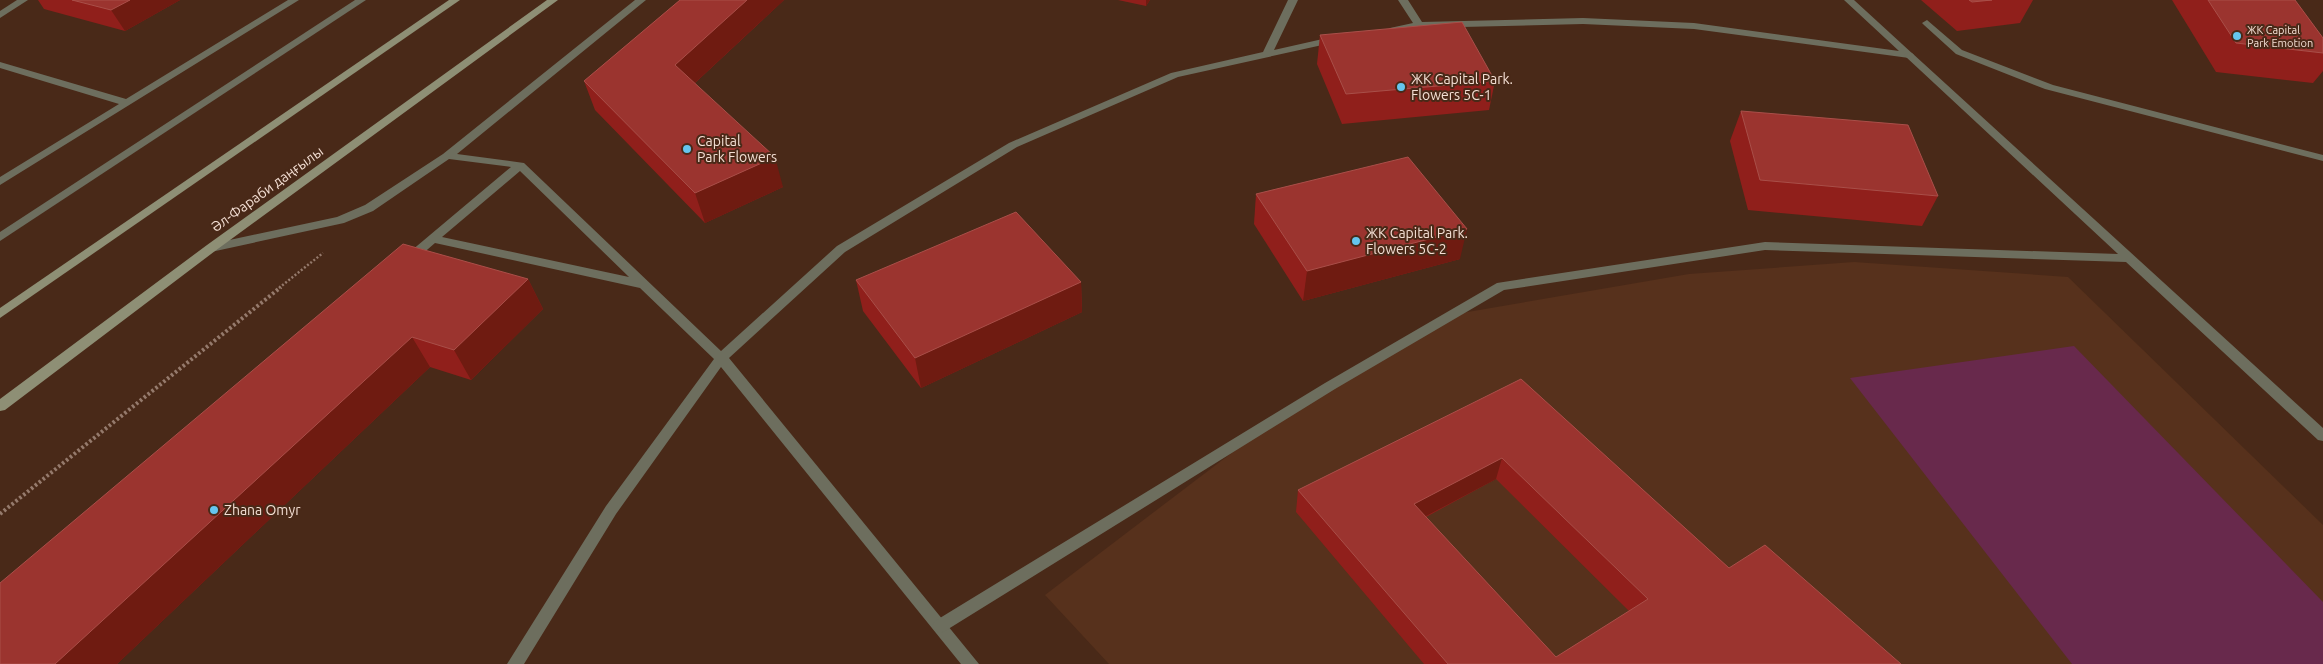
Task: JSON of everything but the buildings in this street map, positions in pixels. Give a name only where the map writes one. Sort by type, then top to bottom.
[{"type":"main road","points":[[0,314],[455,0]]},
{"type":"main road","name":"Әл-Фараби даңғылы","points":[[0,406],[211,248],[553,0]]},
{"type":"street","points":[[0,15],[23,0]]},
{"type":"street","points":[[0,182],[294,0]]},
{"type":"street","points":[[0,236],[361,0]]},
{"type":"street","points":[[211,248],[340,220],[369,208],[447,156],[642,0]]},
{"type":"street","points":[[1267,54],[1293,0]]},
{"type":"street","points":[[1403,0],[1419,26]]},
{"type":"street","points":[[1849,0],[2132,258],[2323,436]]},
{"type":"street","points":[[1380,32],[1419,26],[1583,21],[1694,26],[1909,55]]},
{"type":"street","points":[[1927,23],[1959,52],[2049,87],[2300,154],[2323,158]]},
{"type":"street","points":[[515,664],[611,510],[721,358],[841,250],[1013,145],[1175,75],[1350,37]]},
{"type":"street","points":[[0,65],[128,103]]},
{"type":"street","points":[[447,156],[520,165],[721,358],[971,664]]},
{"type":"street","points":[[402,265],[520,165]]},
{"type":"street","points":[[433,239],[644,284]]},
{"type":"street","points":[[940,626],[1322,392],[1501,286],[1765,246],[2132,258]]},
{"type":"path","points":[[0,514],[327,250]]},
{"type":"shaded area","points":[[1854,262],[2068,277],[2323,525],[2323,664],[1109,664],[1045,595],[1288,410],[1462,313],[1689,274]]},
{"type":"shaded area","points":[[2074,346],[2323,602],[2323,664],[2072,664],[1850,378]]},
{"type":"place","name":"ЖК Capital Park Emotion","points":[[2237,36]]},
{"type":"place","name":"ЖК Capital Park. Flowers 5C-1","points":[[1401,87]]},
{"type":"place","name":"Capital Park Flowers","points":[[687,149]]},
{"type":"place","name":"ЖК Capital Park. Flowers 5C-2","points":[[1356,241]]},
{"type":"place","name":"Zhana Omyr","points":[[214,510]]}]
